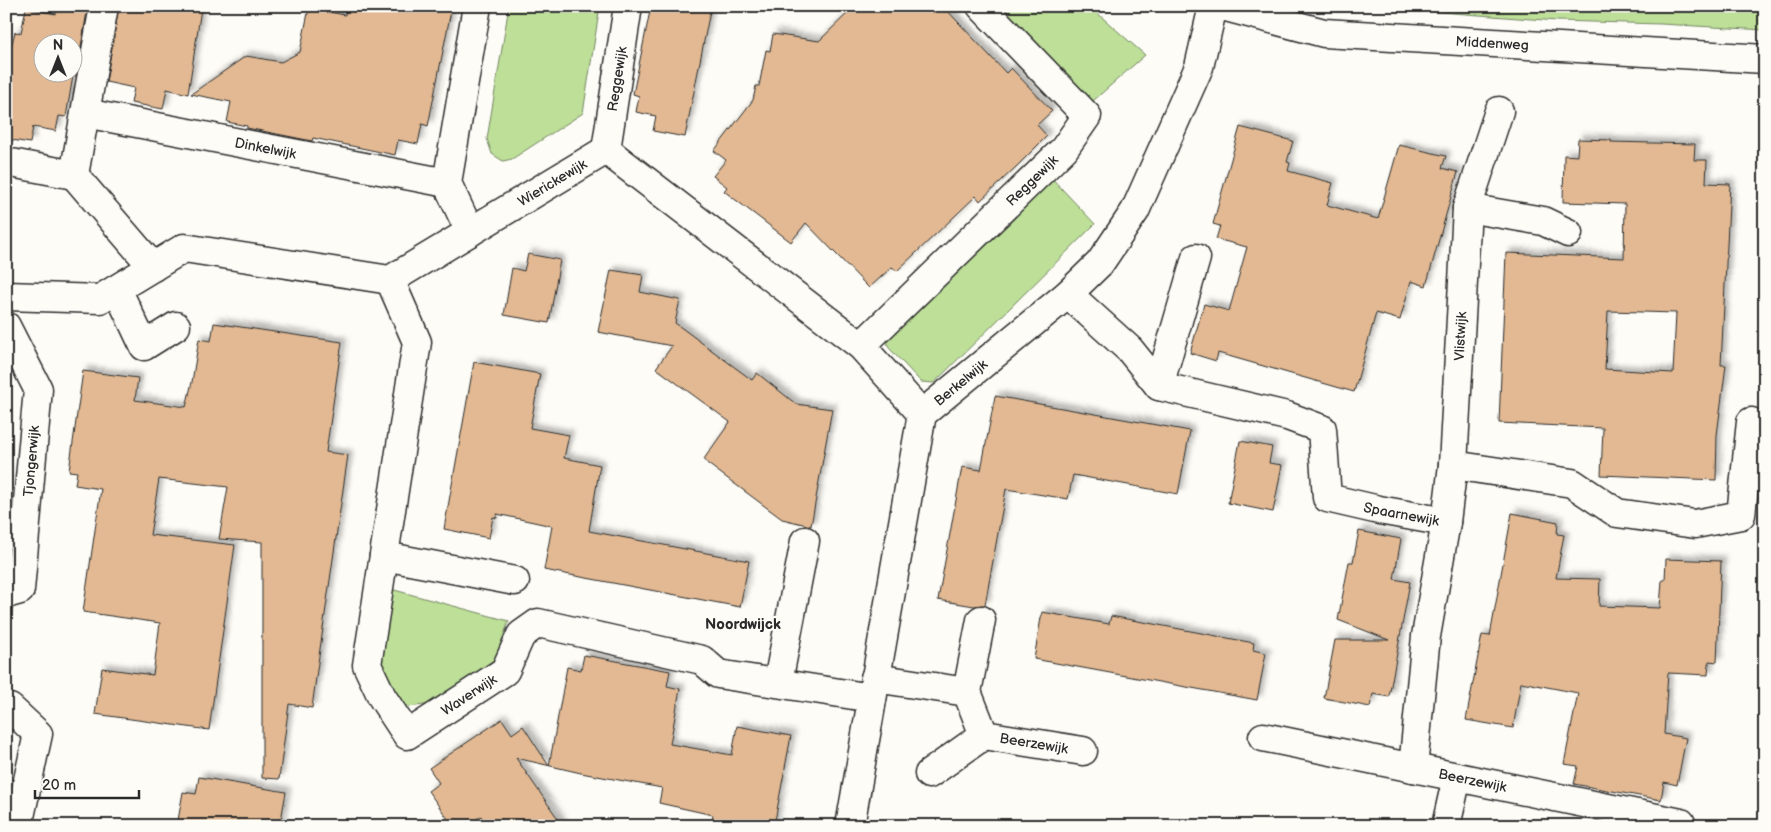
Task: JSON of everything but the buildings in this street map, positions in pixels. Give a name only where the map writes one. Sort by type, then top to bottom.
[{"type":"street","points":[[74,175],[104,6]]},
{"type":"street","points":[[470,232],[446,183],[477,6]]},
{"type":"street","name":"Reggewijk","points":[[606,150],[628,6]]},
{"type":"street","name":"Reggewijk","points":[[861,346],[1064,149],[1087,116],[982,6]]},
{"type":"street","name":"Berkelwijk","points":[[850,826],[922,414],[1068,294],[1100,263],[1135,210],[1199,67],[1213,6]]},
{"type":"street","name":"Middenweg","points":[[1222,6],[1324,33],[1765,59]]},
{"type":"street","name":"Vlistwijk","points":[[1453,466],[1467,208],[1499,110]]},
{"type":"street","name":"Dinkelwijk","points":[[85,113],[446,183]]},
{"type":"street","points":[[606,150],[861,346],[922,414]]},
{"type":"street","name":"Wierickewijk","points":[[390,280],[606,150]]},
{"type":"street","points":[[6,162],[74,175],[153,267]]},
{"type":"street","points":[[1467,208],[1543,221],[1568,232]]},
{"type":"street","points":[[6,296],[100,299],[184,248],[390,280]]},
{"type":"street","points":[[1159,386],[1196,258]]},
{"type":"street","name":"Waverwijk","points":[[390,280],[417,342],[367,665],[382,697],[407,736],[505,671],[521,635],[538,623],[702,660],[718,674],[778,682],[874,688]]},
{"type":"street","points":[[118,289],[144,346],[176,326]]},
{"type":"street","points":[[1068,294],[1130,350],[1159,386]]},
{"type":"street","name":"Tjongerwijk","points":[[6,326],[38,389],[20,590],[6,594]]},
{"type":"street","name":"Spaarnewijk","points":[[1159,386],[1287,416],[1322,429],[1327,498],[1446,522],[1453,466]]},
{"type":"street","points":[[1453,466],[1572,483],[1617,514],[1695,524],[1741,515],[1751,422]]},
{"type":"street","points":[[1413,768],[1426,636],[1446,522]]},
{"type":"street","points":[[778,682],[805,541]]},
{"type":"street","points":[[384,556],[514,580]]},
{"type":"street","points":[[874,688],[967,692],[981,620]]},
{"type":"street","name":"Beerzewijk","points":[[967,692],[984,736]]},
{"type":"street","points":[[6,707],[10,708],[38,734],[18,826]]},
{"type":"street","name":"Beerzewijk","points":[[929,774],[984,736],[1083,751]]},
{"type":"street","name":"Beerzewijk","points":[[1263,737],[1681,823],[1680,826]]},
{"type":"street","points":[[1446,826],[1457,777]]},
{"type":"green space","points":[[509,6],[600,6],[583,113],[512,159],[503,161],[492,154],[487,139]]},
{"type":"green space","points":[[1000,6],[1089,6],[1145,55],[1093,101]]},
{"type":"green space","points":[[1362,6],[1765,6],[1765,30],[1557,21]]},
{"type":"green space","points":[[1046,172],[1095,224],[934,383],[921,382],[889,348],[884,333]]},
{"type":"green space","points":[[387,588],[509,621],[495,659],[431,704],[409,707],[392,694],[379,670]]},
{"type":"green space","points":[[1765,670],[1765,770],[1761,759],[1762,685]]},
{"type":"district","name":"Noordwijck","points":[[743,624]]}]
